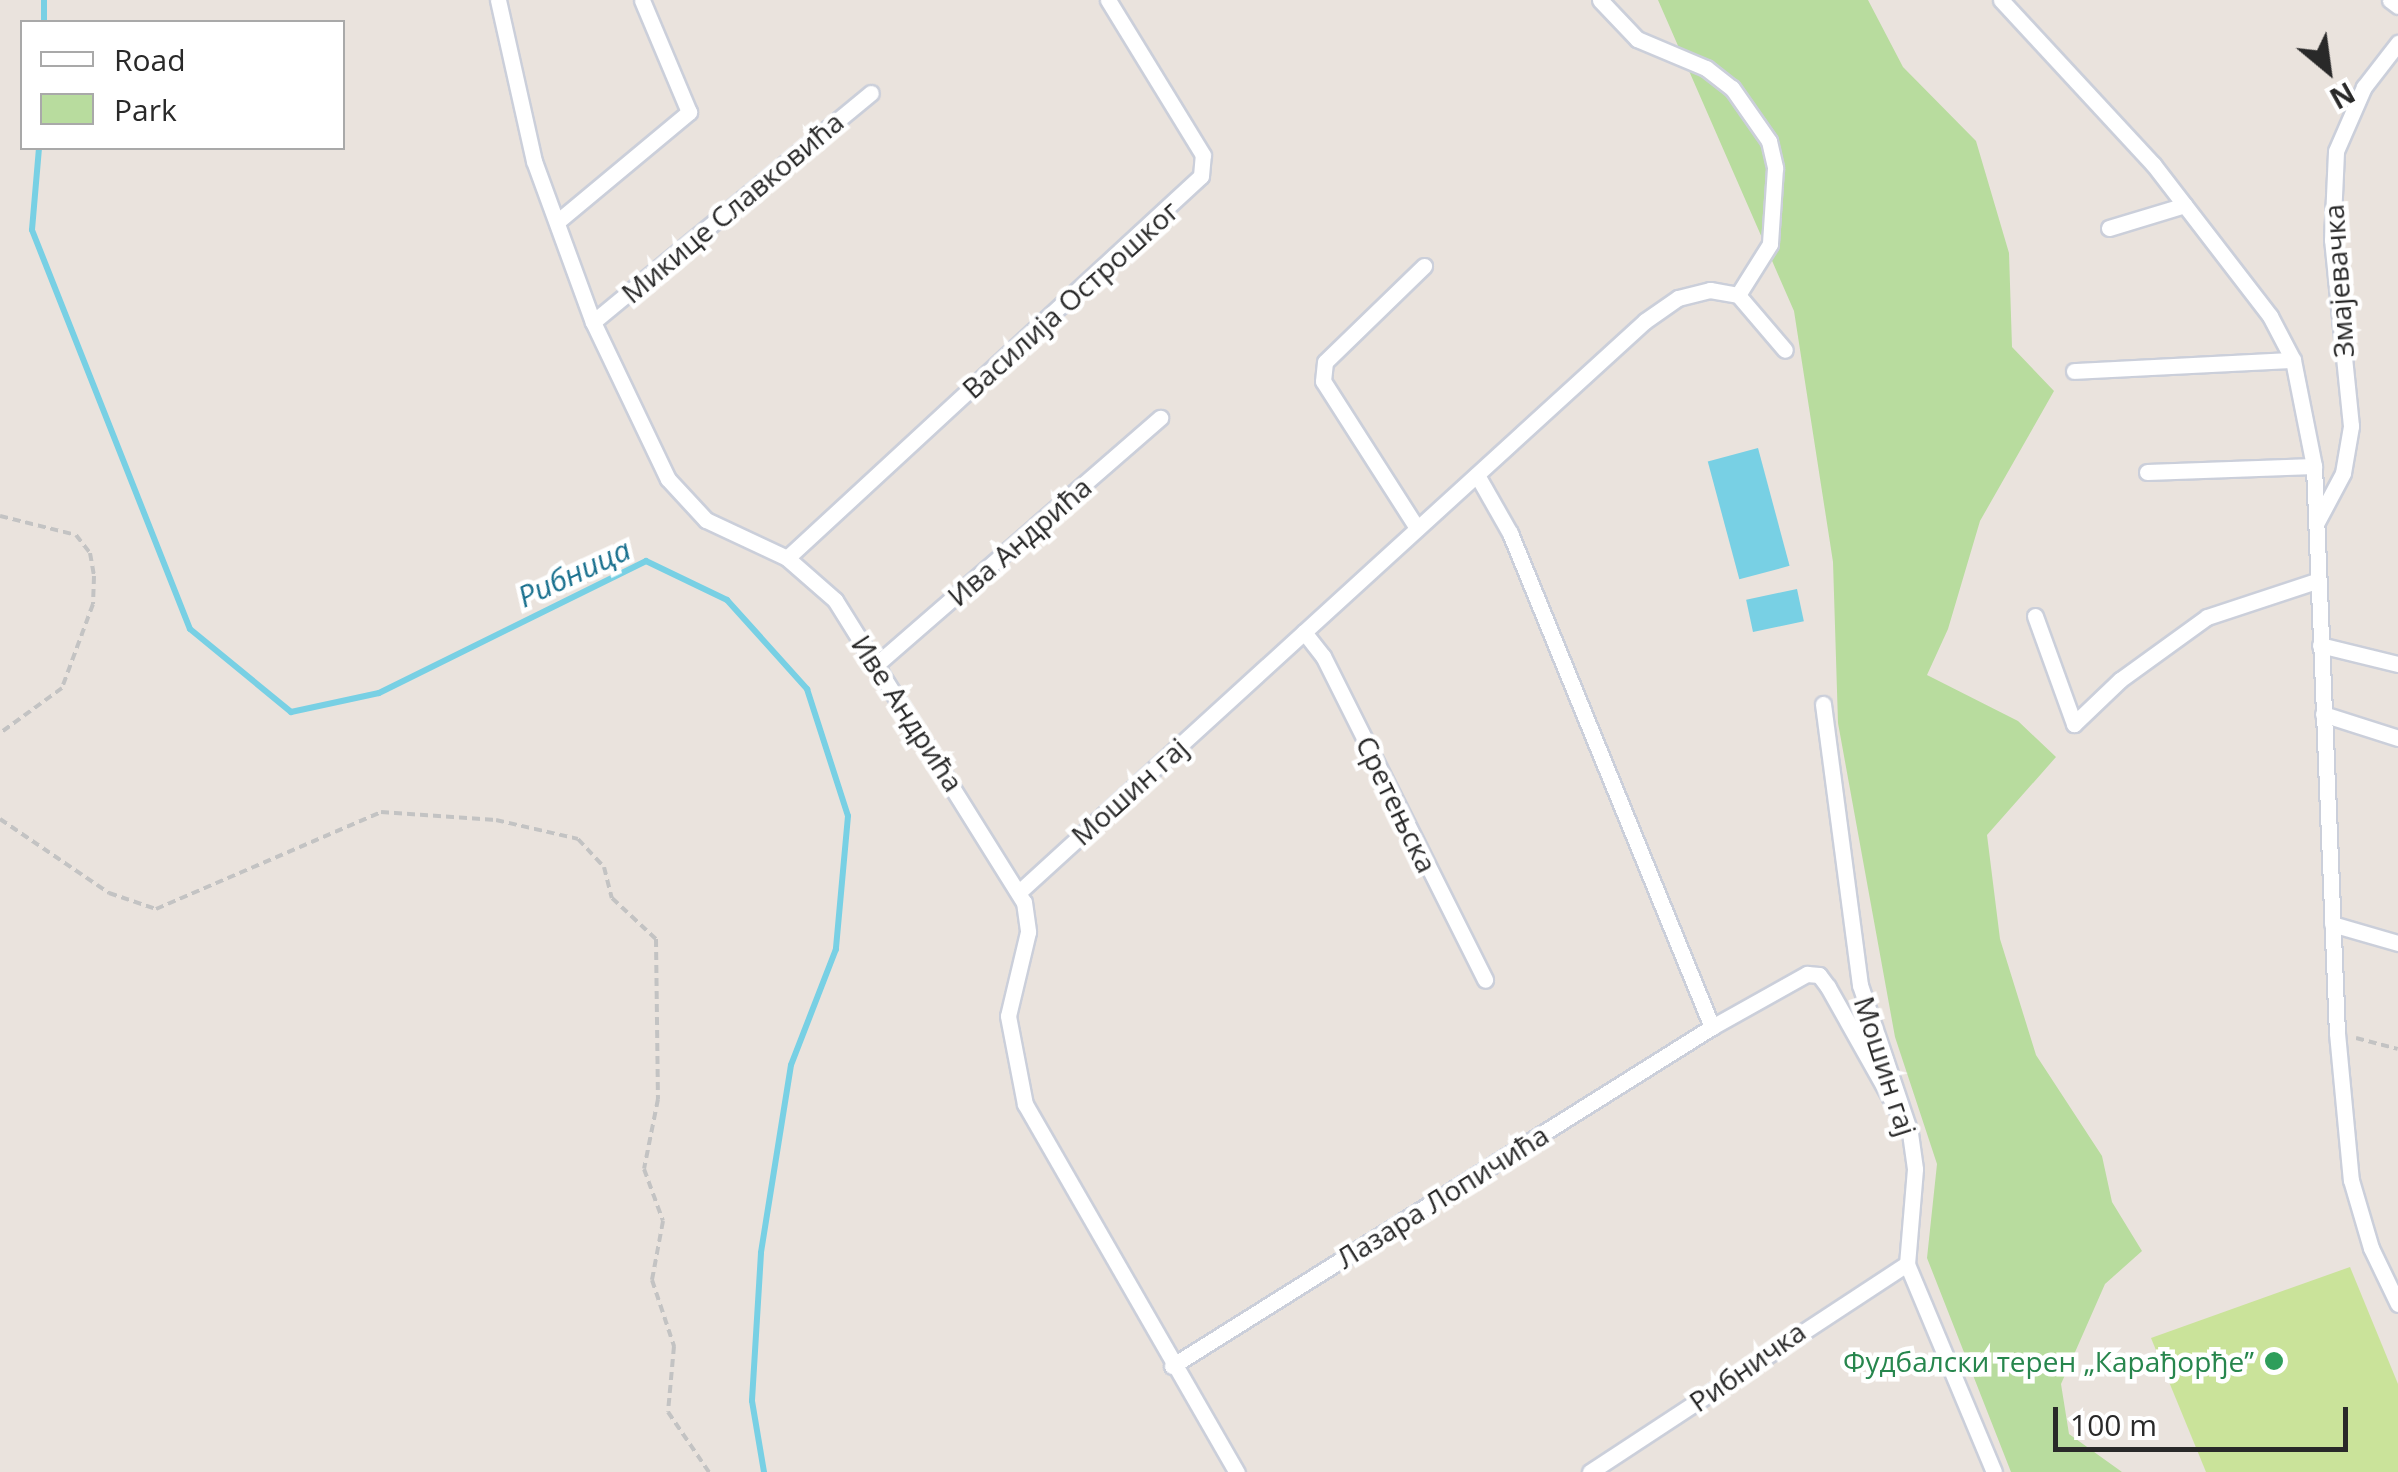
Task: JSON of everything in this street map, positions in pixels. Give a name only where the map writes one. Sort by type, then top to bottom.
[{"type":"street","name":"Иве Андрића","points":[[498,0],[534,161],[592,322],[668,480],[706,520],[786,558],[835,600],[1018,892],[1028,932],[1008,1016],[1025,1104],[1172,1366],[1238,1472]]},
{"type":"street","points":[[557,222],[689,112],[642,0]]},
{"type":"street","name":"Василија Острошког","points":[[786,558],[1201,176],[1203,155],[1108,0]]},
{"type":"street","points":[[1600,0],[1638,39],[1706,68],[1732,88],[1770,141],[1775,168],[1770,244],[1738,296],[1785,350]]},
{"type":"street","name":"Змајевачка","points":[[2002,0],[2185,205],[2270,316],[2293,360],[2314,466],[2313,530],[2337,1033],[2351,1180],[2371,1248],[2398,1304]]},
{"type":"street","points":[[2390,0],[2398,6]]},
{"type":"street","name":"Змајевачка","points":[[2313,530],[2343,473],[2351,426],[2332,240],[2336,151],[2364,87],[2398,43]]},
{"type":"street","name":"Микице Славковића","points":[[592,322],[871,92]]},
{"type":"street","points":[[2110,228],[2185,205]]},
{"type":"street","points":[[1417,528],[1322,381],[1325,362],[1424,266]]},
{"type":"street","name":"Мошин гај","points":[[1018,892],[1478,474],[1598,357],[1678,298],[1710,290],[1738,296]]},
{"type":"street","name":"Змајевачка","points":[[2074,371],[2293,360]]},
{"type":"street","name":"Ива Андрића","points":[[878,664],[1160,418]]},
{"type":"street","points":[[2147,472],[2314,466]]},
{"type":"street","points":[[1478,474],[1510,533],[1712,1026]]},
{"type":"street","points":[[2035,616],[2074,724],[2120,680],[2207,617],[2316,581]]},
{"type":"street","name":"Сретењска","points":[[1304,632],[1324,656],[1485,980]]},
{"type":"street","points":[[2320,646],[2398,664]]},
{"type":"street","name":"Мошин гај","points":[[1823,704],[1860,985],[1910,1133],[1915,1169],[1908,1264],[1994,1472]]},
{"type":"street","points":[[2323,714],[2398,738]]},
{"type":"street","points":[[2332,924],[2398,943]]},
{"type":"street","name":"Лазара Лопичића","points":[[1172,1366],[1712,1026],[1807,974],[1818,974],[1910,1133]]},
{"type":"street","name":"Рибничка","points":[[1590,1472],[1908,1264]]},
{"type":"path","points":[[0,516],[76,534],[90,553],[94,576],[84,636],[62,688],[0,733]]},
{"type":"path","points":[[0,820],[109,893],[156,909],[381,812],[496,820],[578,840],[604,867],[612,898],[656,940],[658,1099],[644,1169],[663,1220],[652,1280],[674,1346],[668,1412],[709,1472]]},
{"type":"path","points":[[2337,1033],[2398,1049]]},
{"type":"green space","points":[[1658,0],[1868,0],[1903,67],[1976,141],[2009,253],[2012,347],[2054,391],[1980,521],[1948,629],[1927,675],[2018,721],[2056,757],[1987,835],[2000,939],[2036,1055],[2102,1156],[2112,1202],[2142,1251],[2105,1284],[2061,1384],[2069,1434],[2122,1472],[2011,1472],[1927,1258],[1937,1164],[1895,1037],[1838,723],[1833,562],[1794,311]]},
{"type":"green space","name":"Фудбалски терен „Карађорђе”","points":[[2350,1267],[2398,1384],[2398,1472],[2206,1472],[2151,1338]]},
{"type":"water","points":[[1758,448],[1790,566],[1739,579],[1708,461]]},
{"type":"water","points":[[1797,589],[1804,621],[1753,632],[1746,600]]},
{"type":"waterway","name":"Рибница","points":[[44,0],[44,20]]},
{"type":"waterway","name":"Рибница","points":[[39,150],[32,230],[190,629],[291,712],[379,693],[646,561],[727,600],[807,689],[848,816],[836,949],[791,1065],[761,1253],[752,1401],[764,1472]]},
{"type":"place","name":"Фудбалски терен „Карађорђе”","points":[[2274,1361]]}]
